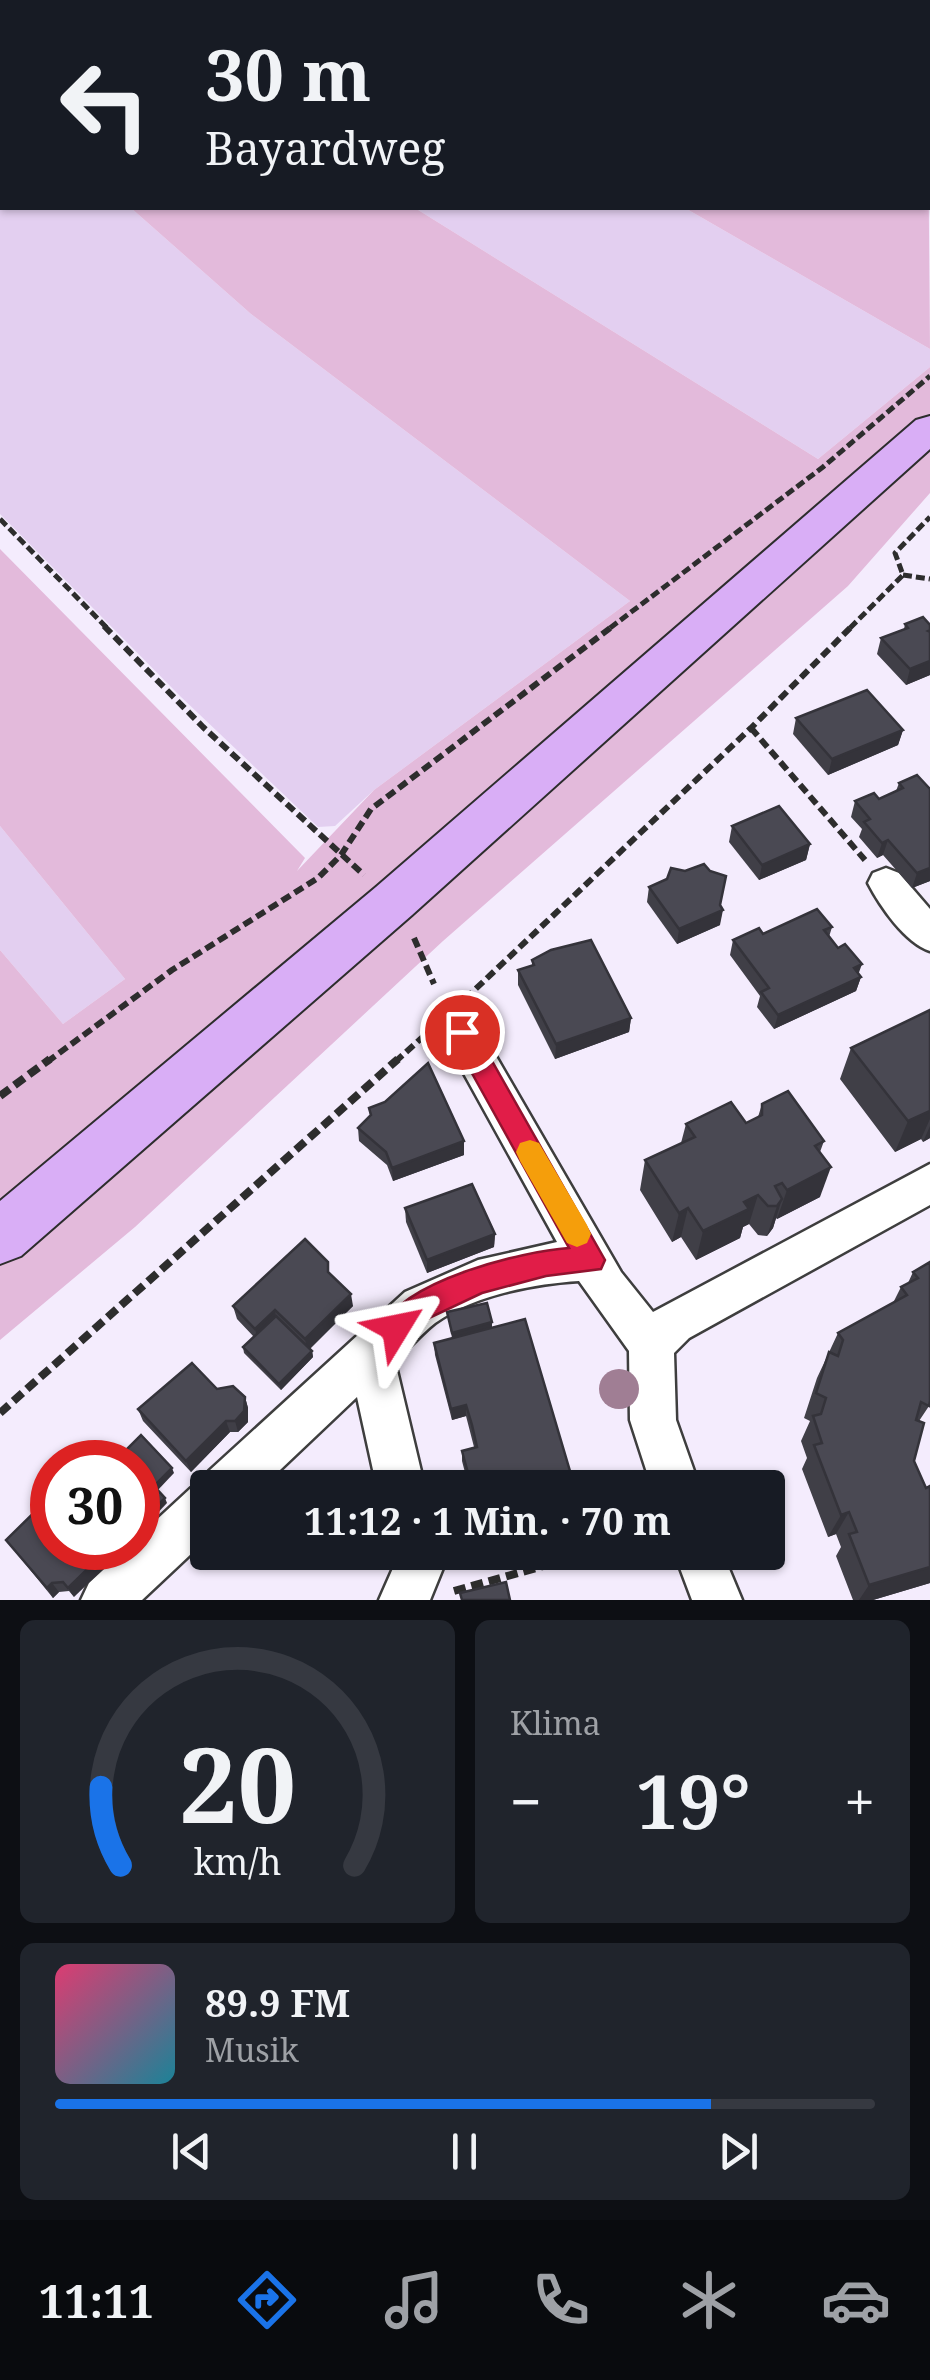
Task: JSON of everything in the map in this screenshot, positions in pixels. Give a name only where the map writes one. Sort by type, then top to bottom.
[{"type":"main road","points":[[0,1237],[394,901],[930,428]]},
{"type":"street","points":[[886,883],[930,936]]},
{"type":"street","points":[[449,1023],[606,1287],[651,1344],[654,1420],[670,1470]]},
{"type":"street","points":[[651,1344],[673,1323],[930,1184]]},
{"type":"street","points":[[245,1470],[421,1307],[478,1280],[546,1263],[591,1260]]},
{"type":"street","points":[[370,1352],[396,1470]]},
{"type":"street","points":[[106,1600],[190,1521]]},
{"type":"street","points":[[419,1570],[423,1597]]},
{"type":"street","points":[[705,1570],[717,1600]]},
{"type":"path","points":[[0,1096],[172,970],[318,878],[340,855],[371,809],[823,467],[930,376]]},
{"type":"path","points":[[903,574],[895,552],[930,517]]},
{"type":"path","points":[[0,519],[203,727],[394,901]]},
{"type":"path","points":[[903,574],[930,579]]},
{"type":"path","points":[[0,1413],[449,1023],[903,574]]},
{"type":"path","points":[[751,728],[886,883]]},
{"type":"path","points":[[423,1597],[525,1570]]},
{"type":"shaded area","points":[[0,210],[133,210],[251,314],[630,601],[374,790],[335,826],[318,827],[180,696],[0,514]]},
{"type":"shaded area","points":[[133,210],[418,210],[818,459],[930,367],[930,493],[848,586],[443,941],[135,1227],[0,1340],[0,950],[63,1024],[125,979],[0,826],[0,549],[305,858],[297,871],[374,790],[630,601],[251,314]]},
{"type":"shaded area","points":[[418,210],[688,210],[930,349],[930,367],[818,459]]},
{"type":"shaded area","points":[[688,210],[929,210],[930,349]]},
{"type":"shaded area","points":[[0,826],[125,979],[63,1024],[0,950]]},
{"type":"building","points":[[923,617],[930,625],[930,661],[910,669],[881,638],[908,628],[905,624]]},
{"type":"building","points":[[867,690],[903,730],[832,759],[796,718]]},
{"type":"building","points":[[917,775],[930,789],[930,868],[917,873],[888,840],[882,843],[864,822],[870,819],[855,801],[874,793],[879,799],[903,788],[899,783]]},
{"type":"building","points":[[779,806],[810,844],[762,865],[732,826]]},
{"type":"building","points":[[704,864],[710,871],[726,876],[720,905],[723,910],[679,929],[649,887],[667,879],[671,868],[685,871]]},
{"type":"building","points":[[817,909],[832,927],[824,930],[838,948],[845,944],[862,964],[854,968],[861,977],[778,1015],[761,992],[769,988],[733,940],[759,928],[763,934]]},
{"type":"building","points":[[591,940],[631,1018],[556,1044],[518,970],[534,965],[532,960],[551,950]]},
{"type":"building","points":[[930,1010],[930,1111],[908,1121],[851,1048]]},
{"type":"building","points":[[428,1063],[464,1141],[392,1168],[386,1152],[358,1128],[371,1115],[369,1108],[385,1102]]},
{"type":"building","points":[[788,1091],[824,1141],[815,1146],[831,1167],[787,1190],[782,1183],[775,1186],[782,1199],[777,1206],[768,1206],[758,1195],[744,1202],[749,1209],[703,1231],[688,1208],[679,1213],[645,1160],[695,1137],[686,1124],[731,1102],[746,1123],[762,1115],[762,1104]]},
{"type":"building","points":[[472,1184],[495,1234],[427,1260],[405,1208]]},
{"type":"building","points":[[305,1239],[328,1262],[328,1272],[351,1294],[305,1339],[275,1310],[255,1329],[233,1306]]},
{"type":"building","points":[[930,1262],[930,1401],[929,1406],[921,1402],[916,1420],[924,1423],[914,1461],[926,1488],[930,1486],[930,1567],[869,1585],[849,1534],[857,1532],[849,1512],[841,1515],[814,1445],[822,1443],[813,1416],[821,1414],[826,1398],[816,1393],[829,1352],[838,1356],[843,1340],[838,1333],[907,1295],[901,1287],[918,1278],[913,1272]]},
{"type":"building","points":[[487,1303],[492,1322],[452,1333],[447,1312]]},
{"type":"building","points":[[276,1316],[312,1351],[279,1384],[243,1347]]},
{"type":"building","points":[[525,1319],[570,1470],[467,1470],[462,1451],[477,1447],[472,1425],[466,1405],[451,1409],[434,1343]]},
{"type":"building","points":[[192,1363],[217,1389],[233,1386],[245,1397],[244,1411],[235,1421],[226,1421],[186,1461],[138,1409]]},
{"type":"building","points":[[160,1455],[172,1468],[160,1480]]},
{"type":"building","points":[[30,1517],[30,1568],[6,1540]]},
{"type":"building","points":[[32,1570],[86,1570],[68,1588],[63,1582],[47,1588]]},
{"type":"building","points":[[506,1582],[510,1600],[462,1600],[460,1593]]},
{"type":"slow traffic","points":[[530,1152],[577,1234]]},
{"type":"route","points":[[396,1328],[421,1307],[478,1280],[546,1263],[591,1260],[462,1032]]}]
